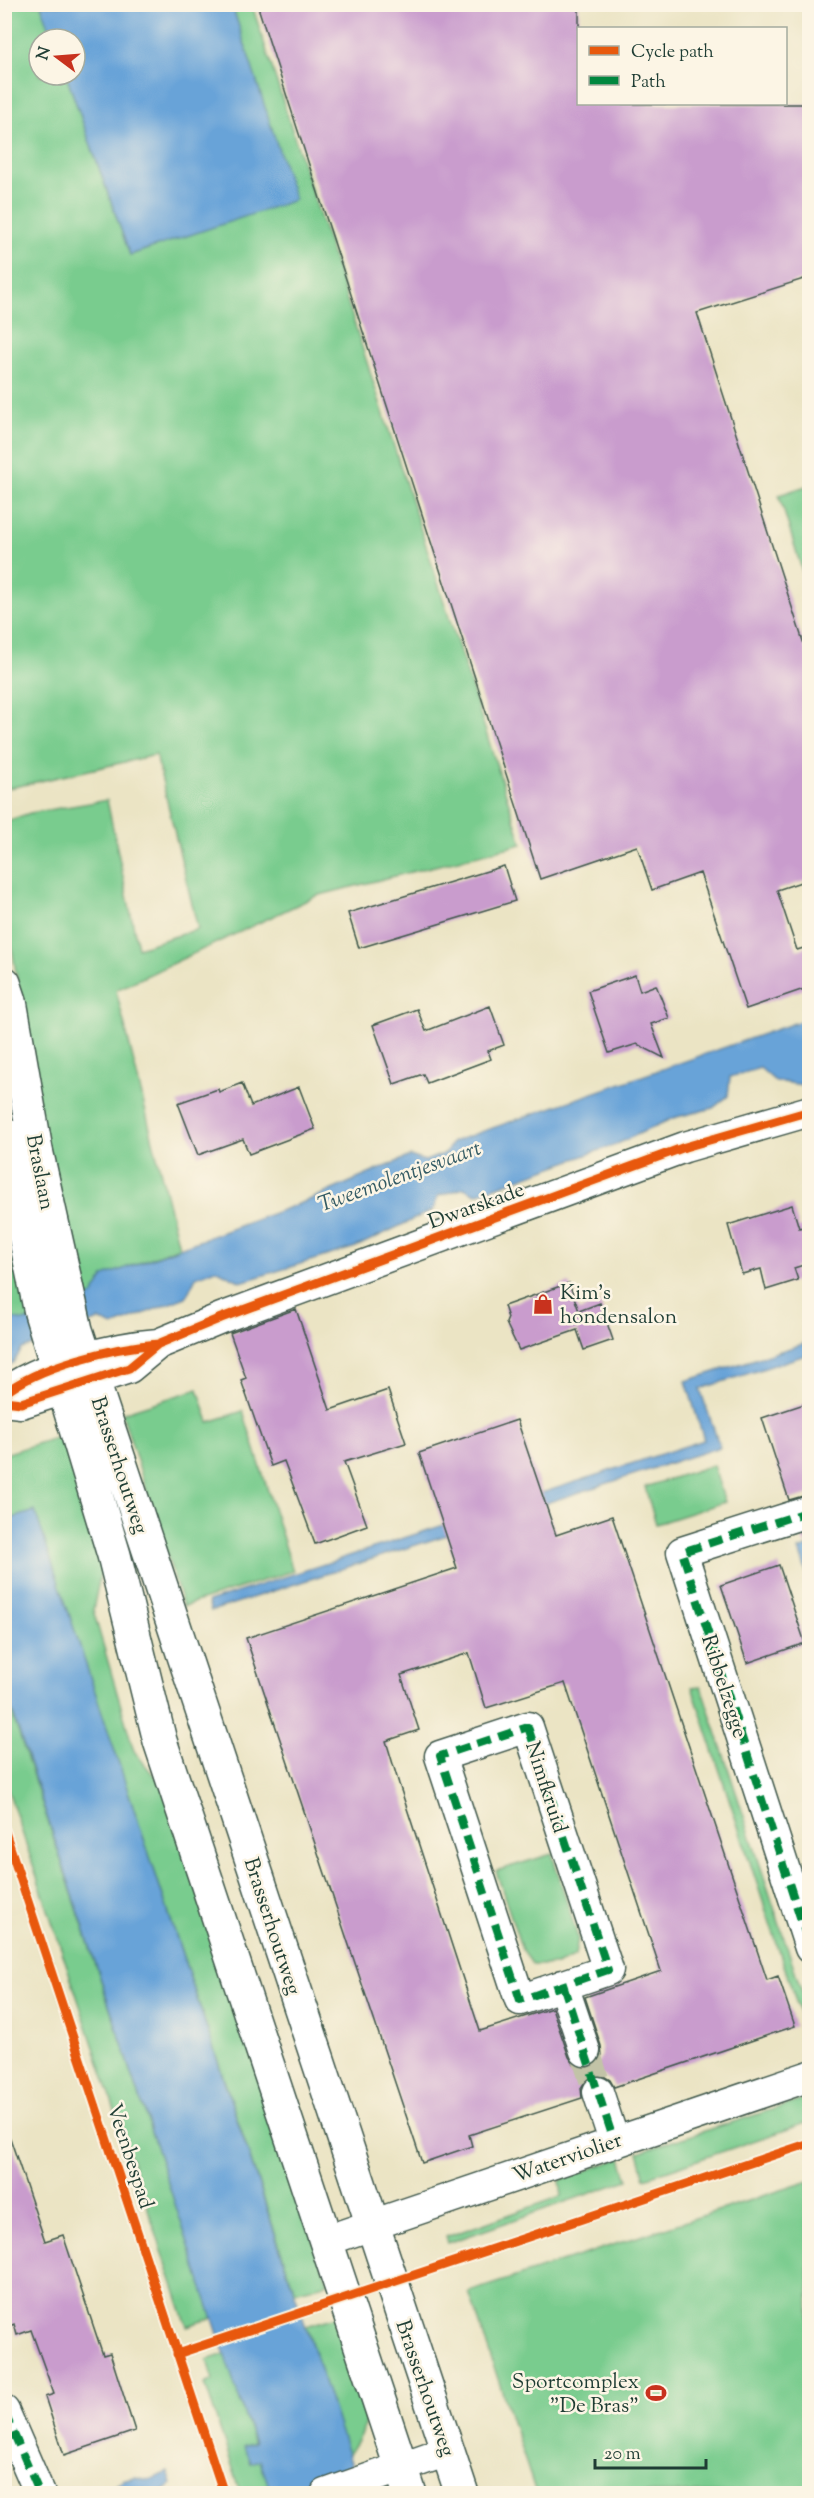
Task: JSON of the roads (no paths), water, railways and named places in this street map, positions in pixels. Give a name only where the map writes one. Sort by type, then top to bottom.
[{"type":"main road","name":"Braslaan","points":[[4,983],[10,1001],[36,1150],[66,1348]]},
{"type":"main road","name":"Braslaan","points":[[4,1134],[66,1348]]},
{"type":"main road","name":"Brasserhoutweg","points":[[66,1348],[372,2225],[462,2493]]},
{"type":"main road","name":"Brasserhoutweg","points":[[66,1348],[160,1741],[406,2480]]},
{"type":"street","name":"Dwarskade","points":[[66,1348],[129,1368],[158,1344],[232,1314],[674,1151],[810,1111]]},
{"type":"street","name":"Dwarskade","points":[[4,1394],[66,1348]]},
{"type":"street","name":"Dwarskade","points":[[4,1401],[21,1403],[66,1348]]},
{"type":"street","name":"Ribbelzegge","points":[[810,1511],[682,1552],[810,1948]]},
{"type":"street","name":"Nimfkruid","points":[[528,1727],[608,1970],[563,1985],[520,2000],[440,1756],[528,1727]]},
{"type":"street","points":[[563,1985],[585,2051]]},
{"type":"street","name":"Waterviolier","points":[[326,2241],[810,2076]]},
{"type":"street","points":[[598,2092],[614,2141]]},
{"type":"street","points":[[4,2411],[40,2493]]},
{"type":"street","points":[[326,2493],[367,2479],[406,2480],[447,2451]]},
{"type":"water","points":[[41,5],[232,5],[295,200],[130,255],[70,87],[87,87],[87,27],[49,27]]},
{"type":"water","name":"Tweemolentjesvaart","points":[[809,1018],[809,1086],[775,1081],[760,1068],[730,1077],[728,1096],[713,1108],[673,1118],[617,1144],[476,1194],[464,1188],[438,1196],[433,1210],[356,1247],[241,1282],[216,1269],[196,1277],[186,1297],[113,1326],[99,1320],[22,1349],[13,1363],[5,1367],[5,1317],[24,1321],[79,1301],[93,1295],[104,1276],[309,1200],[410,1156],[425,1161],[446,1153],[452,1142]]},
{"type":"water","points":[[809,1342],[809,1354],[700,1389],[720,1447],[211,1611],[208,1602],[704,1440],[686,1381]]},
{"type":"water","points":[[35,1511],[361,2493],[271,2493],[260,2460],[250,2463],[244,2447],[254,2443],[5,1689],[4,1521]]},
{"type":"water","points":[[810,1546],[809,1580],[799,1550]]},
{"type":"water","points":[[168,2472],[172,2484],[160,2493],[103,2493],[125,2479],[136,2477],[149,2480]]},
{"type":"tunnel","points":[[585,2051],[598,2092]]},
{"type":"place","name":"Kim's hondensalon","points":[[543,1304]]},
{"type":"place","name":"Sportcomplex \"De Bras\"","points":[[656,2393]]}]
